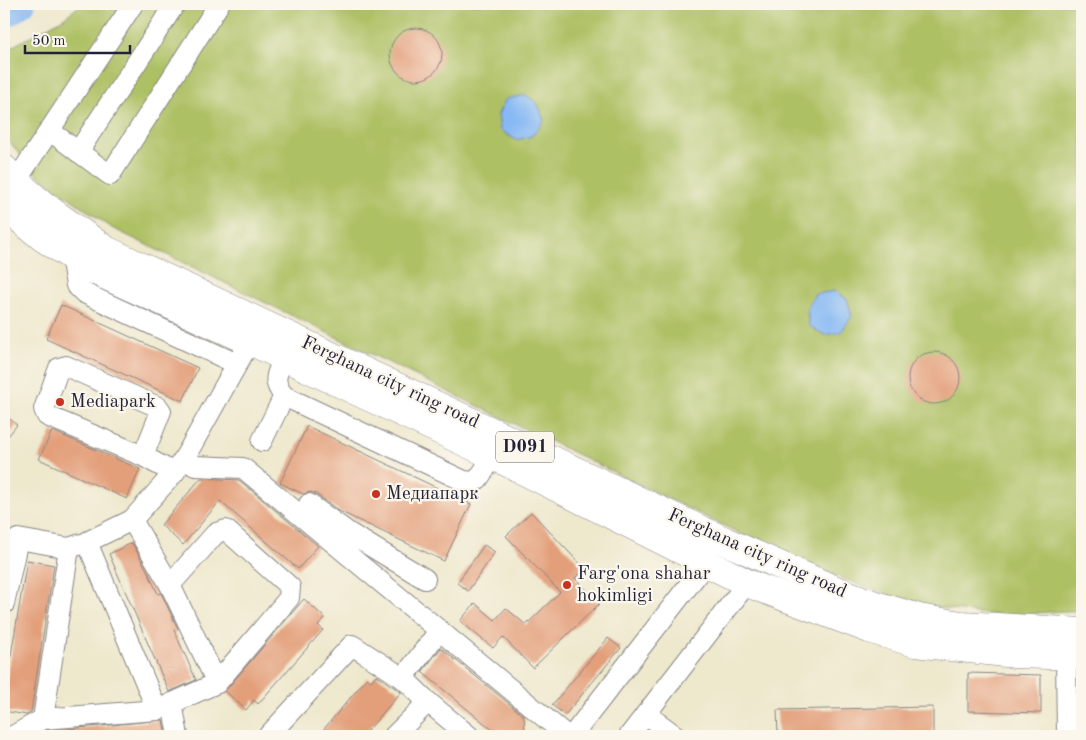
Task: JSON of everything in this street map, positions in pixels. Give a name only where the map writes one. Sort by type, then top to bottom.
[{"type":"highway","name":"Ferghana city ring road","points":[[10,175],[58,216],[106,250],[446,421],[494,456],[748,583],[861,626],[914,643],[1015,654],[1074,656]]},
{"type":"highway","name":"Ferghana city ring road","points":[[4,206],[42,236],[91,269],[244,353],[284,358],[446,421],[875,605],[919,618],[961,625],[1082,632]]},
{"type":"street","points":[[10,175],[50,131],[133,4]]},
{"type":"street","points":[[78,152],[175,4]]},
{"type":"street","points":[[50,131],[110,176],[219,4]]},
{"type":"street","points":[[4,604],[11,536],[78,545],[132,520],[179,465],[244,353]]},
{"type":"street","points":[[284,358],[275,379],[276,385],[284,396],[464,481],[473,482],[478,479],[494,456]]},
{"type":"street","points":[[143,456],[161,411],[158,407],[66,366],[59,368],[44,409],[47,416],[143,456],[179,465],[243,468],[343,540],[425,579]]},
{"type":"street","points":[[262,441],[284,396]]},
{"type":"street","points":[[309,504],[343,540],[439,631],[567,736]]},
{"type":"street","points":[[132,520],[170,585],[217,683]]},
{"type":"street","points":[[12,736],[43,719],[164,706],[217,683],[289,598],[290,587],[226,530],[216,533],[170,585]]},
{"type":"street","points":[[78,545],[164,706],[178,736]]},
{"type":"street","points":[[43,719],[78,545]]},
{"type":"street","points":[[572,736],[706,563]]},
{"type":"street","points":[[638,724],[748,583]]},
{"type":"street","points":[[402,678],[439,631]]},
{"type":"street","points":[[268,736],[352,645],[402,678],[469,736]]},
{"type":"street","points":[[1067,736],[1074,656]]},
{"type":"street","points":[[394,736],[428,702]]},
{"type":"street","points":[[638,724],[657,736]]},
{"type":"street","points":[[638,724],[676,736]]},
{"type":"green space","points":[[82,4],[1082,4],[1082,611],[999,615],[959,611],[906,600],[831,574],[780,553],[112,228],[37,175],[4,135],[4,51],[62,19]]},
{"type":"water","points":[[526,95],[538,104],[544,121],[532,136],[516,140],[500,130],[498,114],[506,99]]},
{"type":"water","points":[[835,291],[847,299],[852,316],[841,332],[825,335],[809,326],[807,309],[815,294]]},
{"type":"building","points":[[416,28],[430,32],[438,40],[442,54],[438,68],[430,76],[416,80],[402,76],[394,68],[390,54],[394,40],[402,32]]},
{"type":"building","points":[[61,305],[198,368],[183,401],[46,339]]},
{"type":"building","points":[[934,352],[944,354],[952,360],[958,368],[960,378],[958,388],[952,396],[944,402],[934,404],[924,402],[916,396],[910,388],[908,378],[910,368],[916,360],[924,354]]},
{"type":"building","points":[[4,414],[17,425],[4,441]]},
{"type":"building","name":"Медиапарк","points":[[307,426],[471,504],[444,561],[339,511],[316,494],[310,492],[303,494],[280,483]]},
{"type":"building","points":[[52,431],[140,469],[127,499],[39,459]]},
{"type":"building","points":[[201,478],[239,480],[318,546],[298,569],[220,501],[183,545],[161,525]]},
{"type":"building","name":"Farg'ona shahar hokimligi","points":[[531,512],[585,569],[575,578],[599,604],[533,668],[503,637],[493,648],[460,621],[475,603],[495,620],[506,608],[526,625],[560,592],[506,536]]},
{"type":"building","points":[[132,543],[158,594],[161,593],[178,629],[174,630],[196,680],[169,692],[109,554]]},
{"type":"building","points":[[484,545],[495,552],[468,591],[457,583]]},
{"type":"building","points":[[27,560],[54,565],[31,712],[27,715],[4,711],[4,697]]},
{"type":"building","points":[[304,599],[325,618],[318,625],[323,630],[258,704],[254,700],[246,710],[225,691]]},
{"type":"building","points":[[608,638],[621,648],[565,715],[552,705]]},
{"type":"building","points":[[441,648],[524,716],[525,736],[500,736],[422,672]]},
{"type":"building","points":[[968,673],[1041,675],[1041,713],[968,711]]},
{"type":"building","points":[[376,675],[401,692],[363,736],[318,736],[367,678],[371,681]]},
{"type":"building","points":[[933,707],[933,736],[778,736],[777,710]]},
{"type":"building","points":[[163,720],[166,736],[44,736],[44,732],[47,731]]},
{"type":"waterway","points":[[4,17],[23,4]]},
{"type":"place","name":"Mediapark","points":[[60,402]]},
{"type":"place","name":"Медиапарк","points":[[376,494]]},
{"type":"place","name":"Farg'ona shahar hokimligi","points":[[567,585]]}]
